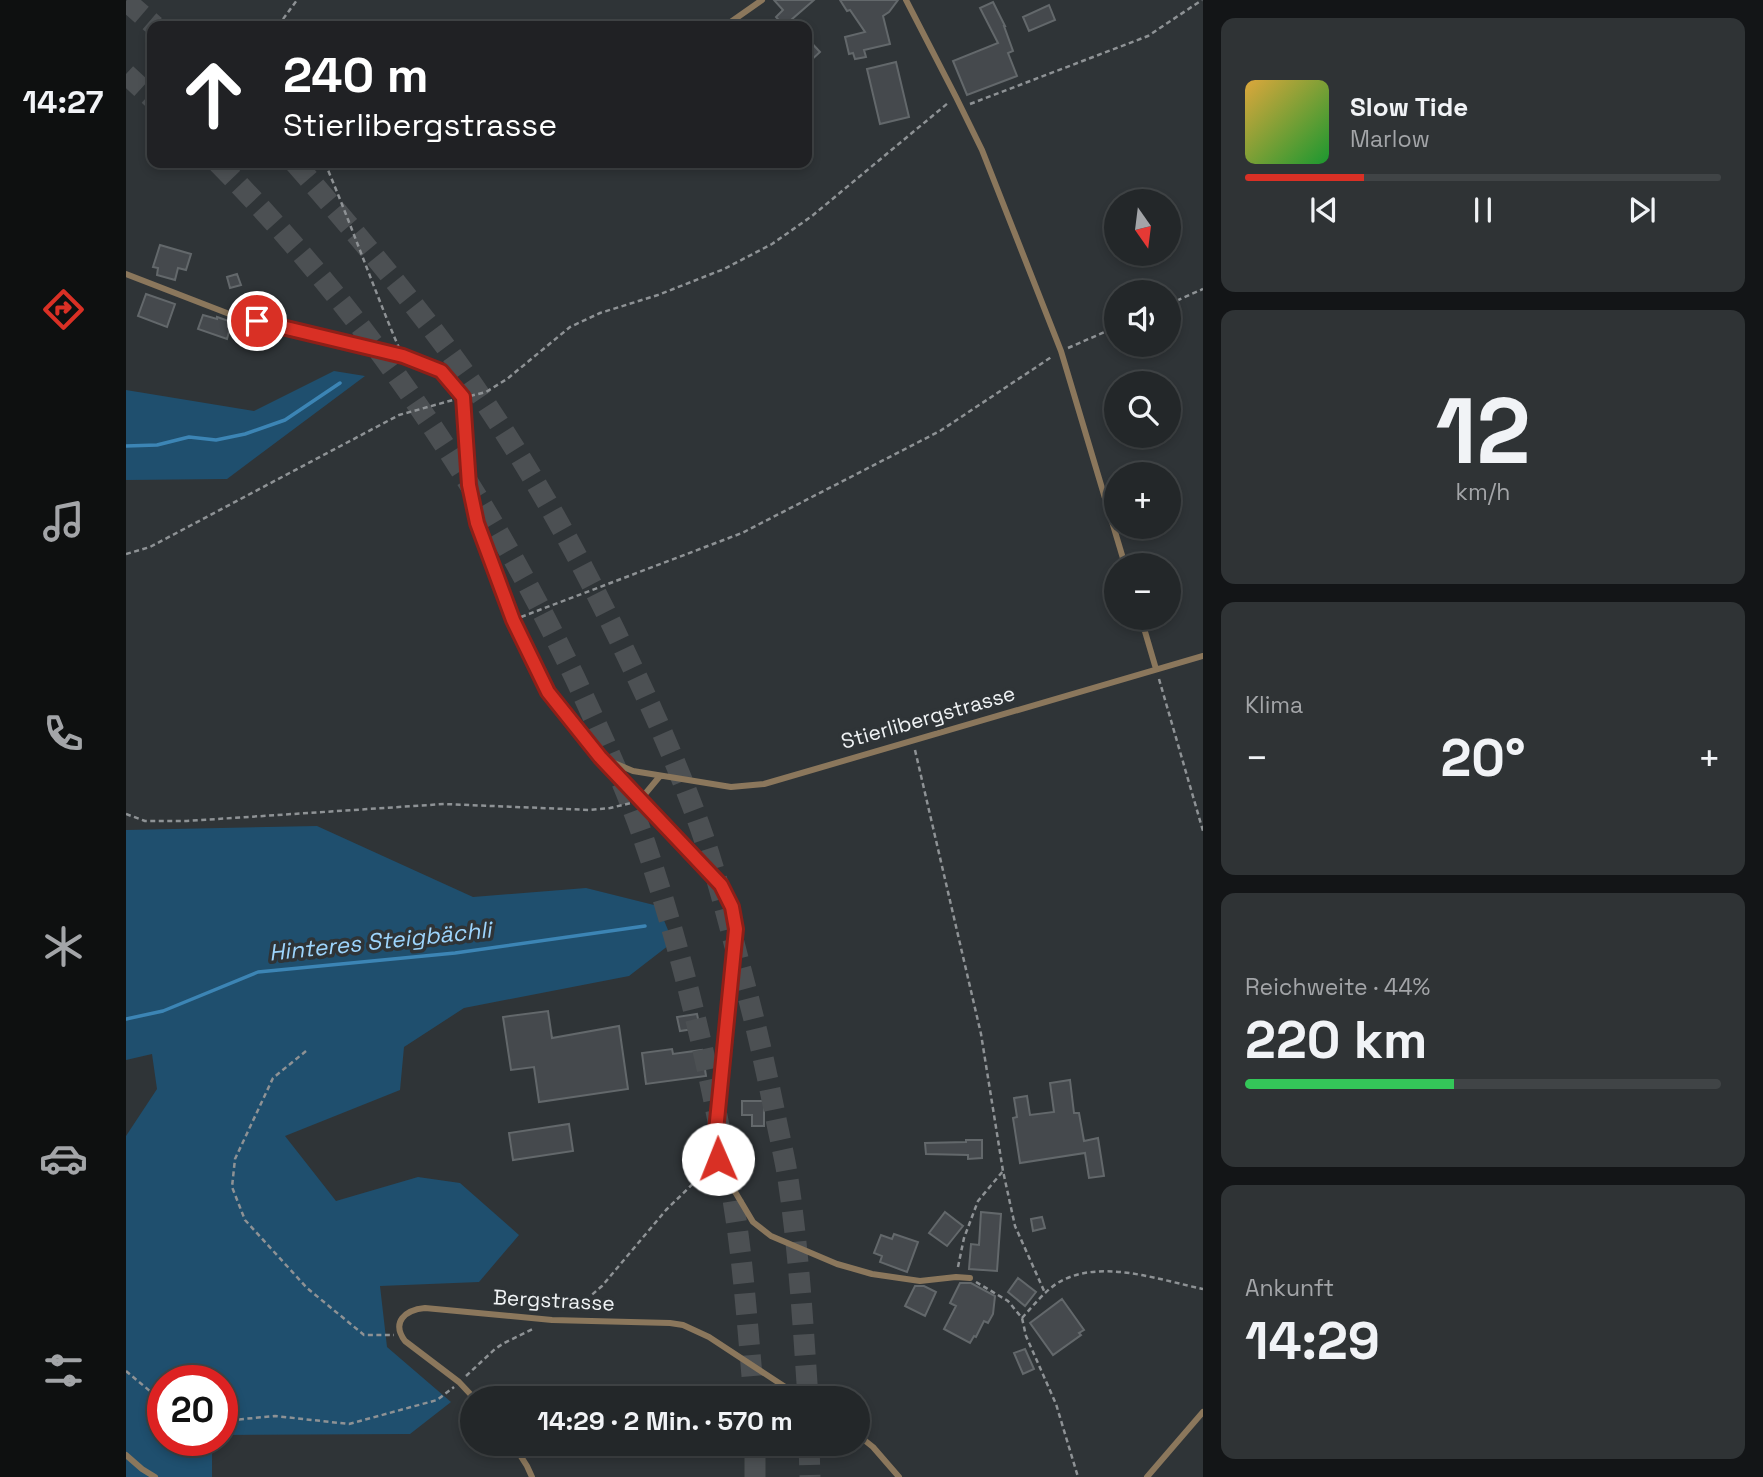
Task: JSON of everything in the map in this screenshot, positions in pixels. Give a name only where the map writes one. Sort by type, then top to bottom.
[{"type":"lane","points":[[732,21],[762,0]]},
{"type":"lane","points":[[906,0],[982,150],[1061,351],[1121,553]]},
{"type":"lane","points":[[126,274],[232,315],[403,356],[441,371],[463,397]]},
{"type":"lane","name":"Stierlibergstrasse","points":[[463,397],[469,485],[477,523],[513,620],[548,692],[600,757],[633,771],[732,787],[764,784],[1203,656]]},
{"type":"lane","points":[[1145,630],[1156,669]]},
{"type":"lane","points":[[600,757],[721,885],[732,907],[736,929],[716,1131],[718,1159],[753,1222],[771,1236],[836,1264],[872,1274],[920,1281],[970,1278]]},
{"type":"lane","points":[[640,800],[660,776]]},
{"type":"lane","name":"Bergstrasse","points":[[401,1335],[400,1326],[404,1315],[408,1311],[425,1308],[552,1320],[652,1321],[683,1325],[709,1338],[784,1386]]},
{"type":"lane","points":[[401,1335],[412,1348],[463,1386]]},
{"type":"lane","points":[[1147,1477],[1203,1412]]},
{"type":"lane","points":[[870,1444],[899,1477]]},
{"type":"lane","points":[[126,1455],[155,1477]]},
{"type":"lane","points":[[521,1456],[532,1477]]},
{"type":"path","points":[[282,21],[297,0]]},
{"type":"path","points":[[961,107],[1148,36],[1202,0]]},
{"type":"path","points":[[126,554],[150,548],[399,415],[486,391],[507,379],[570,327],[600,313],[658,295],[713,273],[772,244],[812,216],[956,96]]},
{"type":"path","points":[[327,168],[349,219],[372,286],[403,356]]},
{"type":"path","points":[[1181,299],[1203,289]]},
{"type":"path","points":[[513,620],[742,533],[940,431],[1061,351],[1104,332]]},
{"type":"path","points":[[1156,669],[1203,831]]},
{"type":"path","points":[[913,740],[981,1034],[1003,1171],[1015,1226],[1045,1293]]},
{"type":"path","points":[[126,814],[145,821],[187,821],[444,804],[590,810],[640,800]]},
{"type":"path","points":[[306,1051],[273,1079],[234,1159],[232,1187],[245,1220],[307,1289],[364,1335],[401,1335]]},
{"type":"path","points":[[238,1419],[275,1416],[349,1423],[437,1400],[495,1349],[552,1320],[567,1316],[591,1297],[666,1210],[718,1159]]},
{"type":"path","points":[[956,1277],[964,1238],[978,1201],[1003,1171]]},
{"type":"path","points":[[1022,1318],[1045,1293],[1067,1278],[1090,1271],[1126,1273],[1203,1289]]},
{"type":"path","points":[[970,1278],[1008,1301],[1022,1318],[1056,1404],[1078,1477]]},
{"type":"path","points":[[126,1371],[147,1389]]},
{"type":"shaded area","points":[[334,371],[365,376],[227,479],[126,480],[126,390],[254,411]]},
{"type":"shaded area","points":[[317,826],[473,897],[586,888],[658,906],[673,942],[629,976],[464,1008],[404,1047],[400,1090],[285,1136],[336,1201],[418,1177],[460,1183],[519,1235],[479,1282],[380,1286],[387,1347],[451,1402],[410,1434],[238,1435],[238,1365],[147,1365],[147,1456],[212,1456],[212,1477],[126,1477],[126,1136],[157,1089],[152,1054],[126,1060],[126,830]]},
{"type":"building","points":[[774,0],[814,0],[790,21],[780,21],[776,17],[783,10]]},
{"type":"building","points":[[840,0],[898,0],[883,16],[890,44],[864,50],[866,57],[855,59],[853,53],[849,54],[845,37],[865,32]]},
{"type":"building","points":[[993,2],[1005,26],[1013,51],[1008,53],[1017,76],[967,95],[953,61],[998,43],[980,8]]},
{"type":"building","points":[[1049,5],[1055,20],[1029,31],[1023,17]]},
{"type":"building","points":[[812,43],[820,52],[812,59]]},
{"type":"building","points":[[896,62],[909,117],[880,124],[867,69]]},
{"type":"building","points":[[160,245],[191,254],[186,270],[178,268],[175,280],[157,275],[158,268],[153,267]]},
{"type":"building","points":[[237,274],[241,285],[230,288],[227,277]]},
{"type":"building","points":[[146,294],[175,304],[167,327],[138,316]]},
{"type":"building","points":[[203,315],[229,321],[231,325],[227,339],[198,329]]},
{"type":"building","points":[[548,1011],[552,1038],[619,1026],[628,1089],[539,1102],[534,1067],[511,1070],[503,1017]]},
{"type":"building","points":[[697,1014],[700,1028],[680,1031],[677,1017]]},
{"type":"building","points":[[672,1049],[673,1054],[702,1050],[706,1076],[646,1084],[642,1053]]},
{"type":"building","points":[[1070,1080],[1074,1113],[1079,1113],[1084,1141],[1098,1138],[1104,1176],[1089,1178],[1085,1153],[1020,1163],[1013,1118],[1017,1117],[1014,1098],[1027,1096],[1030,1115],[1054,1112],[1050,1083]]},
{"type":"building","points":[[742,1101],[764,1101],[764,1126],[752,1126],[752,1115],[742,1115]]},
{"type":"building","points":[[569,1124],[573,1151],[513,1160],[509,1133]]},
{"type":"building","points":[[982,1140],[982,1158],[926,1154],[925,1143]]},
{"type":"building","points":[[945,1212],[963,1226],[947,1246],[929,1233]]},
{"type":"building","points":[[981,1212],[1001,1214],[997,1271],[969,1269],[971,1244],[979,1245]]},
{"type":"building","points":[[1042,1217],[1045,1228],[1033,1231],[1031,1219]]},
{"type":"building","points":[[894,1234],[918,1242],[907,1272],[880,1262],[882,1256],[874,1253],[881,1235],[892,1239]]},
{"type":"building","points":[[1018,1278],[1036,1292],[1025,1306],[1008,1292]]},
{"type":"building","points":[[960,1283],[971,1283],[995,1296],[993,1314],[988,1323],[984,1321],[970,1343],[944,1329],[956,1306],[950,1303]]},
{"type":"building","points":[[915,1286],[924,1286],[936,1292],[925,1316],[905,1306]]},
{"type":"building","points":[[1062,1299],[1084,1330],[1053,1355],[1030,1323]]},
{"type":"building","points":[[1025,1349],[1034,1369],[1023,1374],[1014,1353]]},
{"type":"waterway","points":[[126,446],[157,445],[189,437],[216,440],[245,434],[285,420],[340,383]]},
{"type":"waterway","name":"Hinteres Steigbächli","points":[[126,1019],[163,1011],[258,972],[455,953],[645,926]]},
{"type":"tunnel","points":[[126,1],[149,21]]},
{"type":"tunnel","points":[[126,74],[147,93]]},
{"type":"tunnel","points":[[223,168],[272,220],[372,342],[461,471],[540,608],[612,760],[638,822],[657,878],[705,1058],[737,1230],[753,1386]]},
{"type":"tunnel","points":[[299,168],[429,325],[511,442],[599,599],[671,752],[713,866],[769,1085],[792,1206],[807,1386]]},
{"type":"tunnel","points":[[755,1456],[755,1477]]},
{"type":"tunnel","points":[[809,1456],[810,1477]]},
{"type":"route","points":[[257,321],[403,356],[441,371],[463,397],[469,485],[477,523],[513,620],[548,692],[600,757],[721,885],[732,907],[736,929],[716,1131],[718,1159]]}]
